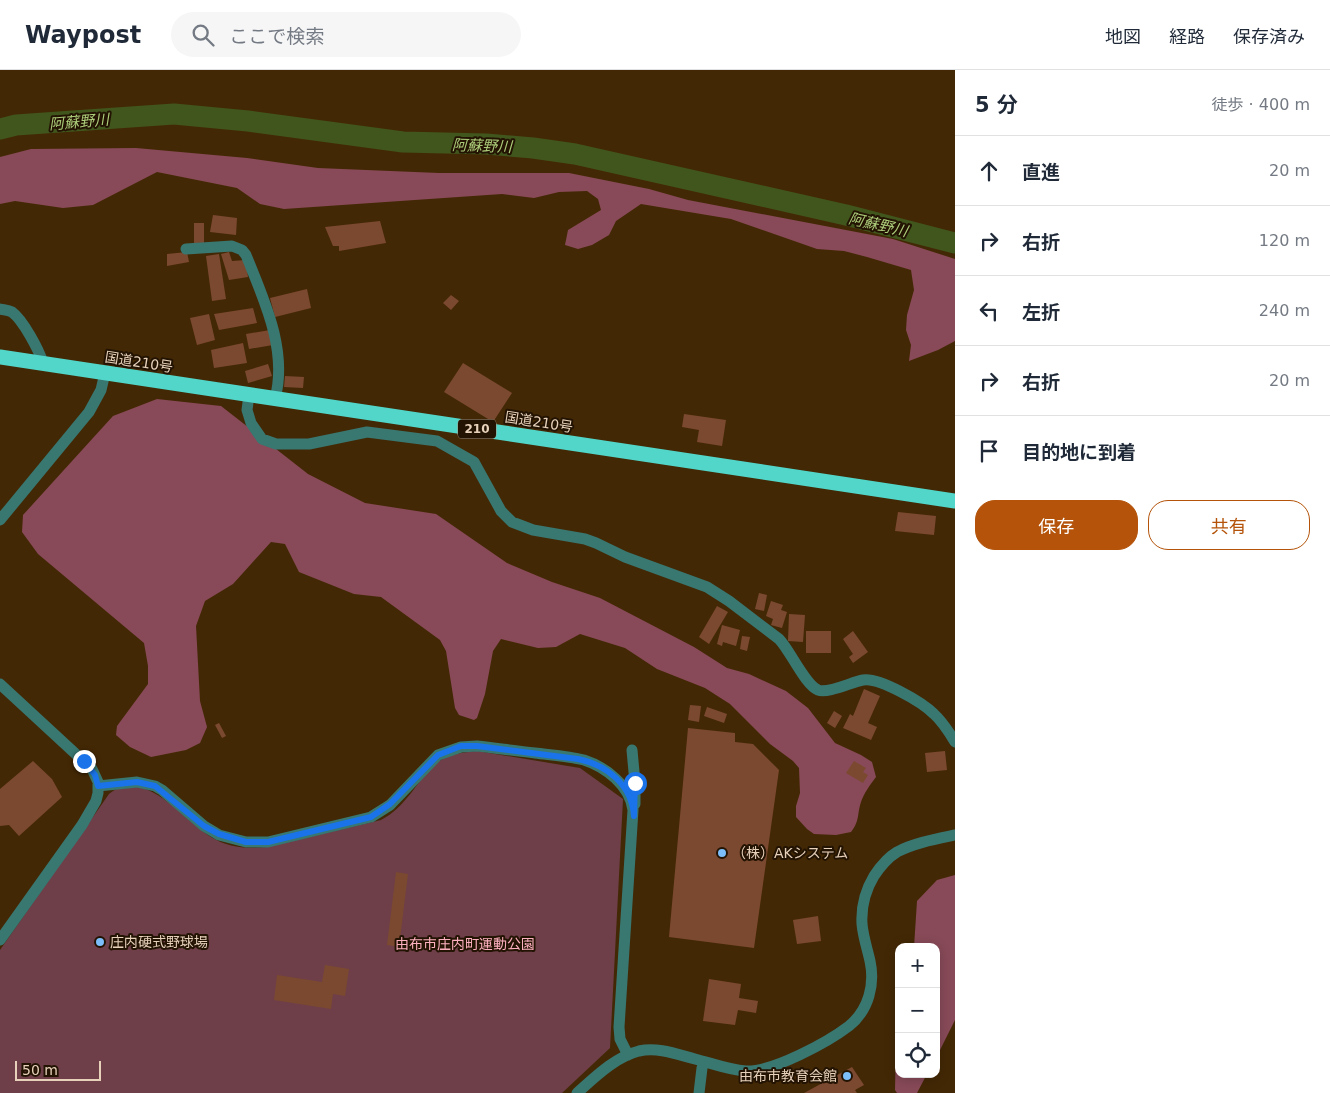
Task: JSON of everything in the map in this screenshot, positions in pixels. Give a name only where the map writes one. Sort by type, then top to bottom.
[{"type":"highway","name":"国道210号","points":[[0,357],[955,502]]},
{"type":"street","points":[[186,249],[232,246],[242,250],[246,255],[272,323],[279,367],[275,399]]},
{"type":"street","points":[[0,309],[8,310],[19,319],[40,354],[43,363]]},
{"type":"street","points":[[0,520],[89,412],[101,390],[105,373]]},
{"type":"street","points":[[248,395],[247,410],[251,424],[262,439],[276,444],[309,444],[367,432],[437,441],[474,462],[501,511],[512,522],[533,530],[596,543],[625,557],[707,587],[723,596],[786,645],[797,664],[816,689],[824,691],[861,680],[874,680],[898,691],[925,707],[939,719],[955,742]]},
{"type":"street","points":[[0,684],[92,769],[98,786],[96,801],[88,815],[0,940]]},
{"type":"street","points":[[98,786],[137,782],[155,786],[204,826],[219,834],[246,842],[268,842],[371,817],[390,804],[438,755],[461,746],[477,746],[578,759],[592,763],[604,770],[622,786],[632,800],[634,816]]},
{"type":"street","points":[[628,1055],[620,1039],[619,1027],[634,816],[635,783],[632,750]]},
{"type":"street","points":[[577,1093],[628,1055],[648,1050],[664,1050],[730,1069],[757,1070],[778,1065],[840,1032],[860,1014],[871,987],[871,966],[863,934],[862,915],[864,900],[875,874],[887,859],[898,852],[955,835]]},
{"type":"street","points":[[699,1093],[702,1068]]},
{"type":"green space","name":"由布市庄内町運動公園","points":[[477,751],[580,768],[623,799],[610,1048],[562,1093],[0,1093],[0,950],[109,794],[122,787],[136,786],[150,791],[163,799],[218,841],[238,847],[267,847],[381,820],[397,809],[427,772],[438,762],[454,755]]},
{"type":"shaded area","points":[[136,148],[247,158],[318,168],[439,173],[569,173],[649,189],[688,200],[893,239],[955,259],[955,341],[909,361],[911,345],[906,330],[907,315],[914,290],[911,270],[844,251],[817,249],[731,219],[641,204],[616,221],[609,235],[592,245],[578,249],[565,245],[568,230],[601,210],[598,199],[587,191],[559,192],[534,198],[502,194],[284,209],[260,204],[237,188],[157,172],[93,205],[63,208],[15,201],[0,204],[0,157],[31,149]]},
{"type":"shaded area","points":[[157,399],[221,406],[308,474],[365,503],[436,514],[507,563],[552,582],[600,598],[694,647],[727,668],[749,674],[786,691],[808,708],[835,743],[872,762],[876,777],[862,799],[854,828],[851,832],[836,835],[814,834],[807,829],[796,817],[796,806],[800,793],[799,768],[793,761],[770,744],[730,704],[705,688],[657,669],[625,648],[580,634],[556,647],[538,648],[501,639],[493,651],[485,694],[477,718],[474,720],[459,715],[455,708],[446,651],[440,640],[381,597],[354,594],[299,572],[285,544],[271,542],[233,584],[205,601],[196,626],[200,701],[207,727],[200,743],[186,750],[151,757],[130,747],[116,735],[117,726],[148,684],[148,666],[144,643],[38,554],[22,532],[23,515],[113,416]]},
{"type":"shaded area","points":[[955,875],[955,1020],[940,1050],[940,943],[914,943],[917,901],[937,880]]},
{"type":"shaded area","points":[[895,1078],[925,1078],[917,1093],[897,1093],[895,1090]]},
{"type":"building","points":[[213,215],[237,218],[236,235],[210,232]]},
{"type":"building","points":[[380,221],[386,243],[339,251],[339,246],[333,246],[325,227]]},
{"type":"building","points":[[194,223],[204,223],[204,246],[194,246]]},
{"type":"building","points":[[187,252],[189,262],[167,266],[167,254]]},
{"type":"building","points":[[229,252],[232,261],[246,260],[248,277],[229,280],[221,254]]},
{"type":"building","points":[[219,254],[226,299],[212,301],[206,256]]},
{"type":"building","points":[[307,289],[311,308],[275,317],[270,298]]},
{"type":"building","points":[[451,295],[459,301],[451,310],[443,303]]},
{"type":"building","points":[[253,308],[257,323],[219,330],[214,314]]},
{"type":"building","points":[[209,314],[215,340],[197,345],[190,318]]},
{"type":"building","points":[[270,330],[273,345],[249,349],[246,334]]},
{"type":"building","points":[[243,343],[247,363],[214,368],[211,350]]},
{"type":"building","points":[[463,363],[512,393],[493,422],[444,392]]},
{"type":"building","points":[[268,364],[272,376],[248,383],[245,371]]},
{"type":"building","points":[[285,376],[304,377],[303,388],[284,387]]},
{"type":"building","points":[[684,414],[726,420],[722,446],[697,442],[699,430],[682,427]]},
{"type":"building","points":[[898,512],[936,516],[934,535],[895,531]]},
{"type":"building","points":[[759,593],[767,595],[764,611],[755,609]]},
{"type":"building","points":[[771,601],[783,605],[781,610],[787,612],[782,628],[771,625],[773,619],[766,616]]},
{"type":"building","points":[[717,606],[728,612],[709,644],[699,637]]},
{"type":"building","points":[[789,614],[805,615],[803,642],[788,641]]},
{"type":"building","points":[[722,625],[740,630],[736,646],[723,642],[722,646],[717,644]]},
{"type":"building","points":[[806,631],[831,631],[831,653],[806,653]]},
{"type":"building","points":[[853,631],[868,652],[853,663],[849,657],[853,654],[843,639]]},
{"type":"building","points":[[742,636],[750,637],[747,651],[740,649]]},
{"type":"building","points":[[864,689],[880,696],[868,723],[877,727],[871,740],[843,728],[850,714],[853,716]]},
{"type":"building","points":[[690,705],[701,706],[699,722],[688,720]]},
{"type":"building","points":[[707,707],[727,714],[724,723],[704,716]]},
{"type":"building","points":[[834,711],[842,716],[835,728],[827,723]]},
{"type":"building","points":[[219,723],[226,736],[222,738],[215,725]]},
{"type":"building","name":"（株）AKシステム","points":[[688,728],[735,733],[735,742],[753,744],[779,770],[754,948],[669,937]]},
{"type":"building","points":[[945,751],[947,770],[927,772],[925,753]]},
{"type":"building","points":[[33,761],[52,779],[62,797],[19,836],[9,825],[0,826],[0,789]]},
{"type":"building","points":[[854,761],[866,768],[863,772],[868,775],[863,783],[846,773]]},
{"type":"building","points":[[396,872],[408,874],[399,947],[387,945]]},
{"type":"building","points":[[818,916],[821,941],[797,944],[793,920]]},
{"type":"building","points":[[325,965],[349,969],[345,996],[333,994],[331,1009],[274,1000],[277,975],[322,982]]},
{"type":"building","points":[[709,979],[741,984],[739,998],[758,1001],[756,1013],[738,1010],[735,1025],[703,1021]]},
{"type":"building","name":"由布市教育会館","points":[[852,1067],[864,1085],[855,1090],[857,1093],[804,1093]]},
{"type":"waterway","name":"阿蘇野川","points":[[0,129],[16,125],[174,114],[248,121],[403,142],[486,144],[533,148],[575,154],[846,215],[955,243]]},
{"type":"place","name":"（株）AKシステム","points":[[722,853]]},
{"type":"place","name":"庄内硬式野球場","points":[[100,942]]},
{"type":"place","name":"由布市教育会館","points":[[847,1076]]},
{"type":"route","points":[[84,761],[92,769],[98,786],[137,782],[155,786],[212,831],[227,838],[253,843],[278,840],[371,817],[381,812],[390,804],[432,759],[444,751],[461,746],[477,746],[585,760],[604,770],[626,790],[632,800],[634,816],[635,783]]}]
